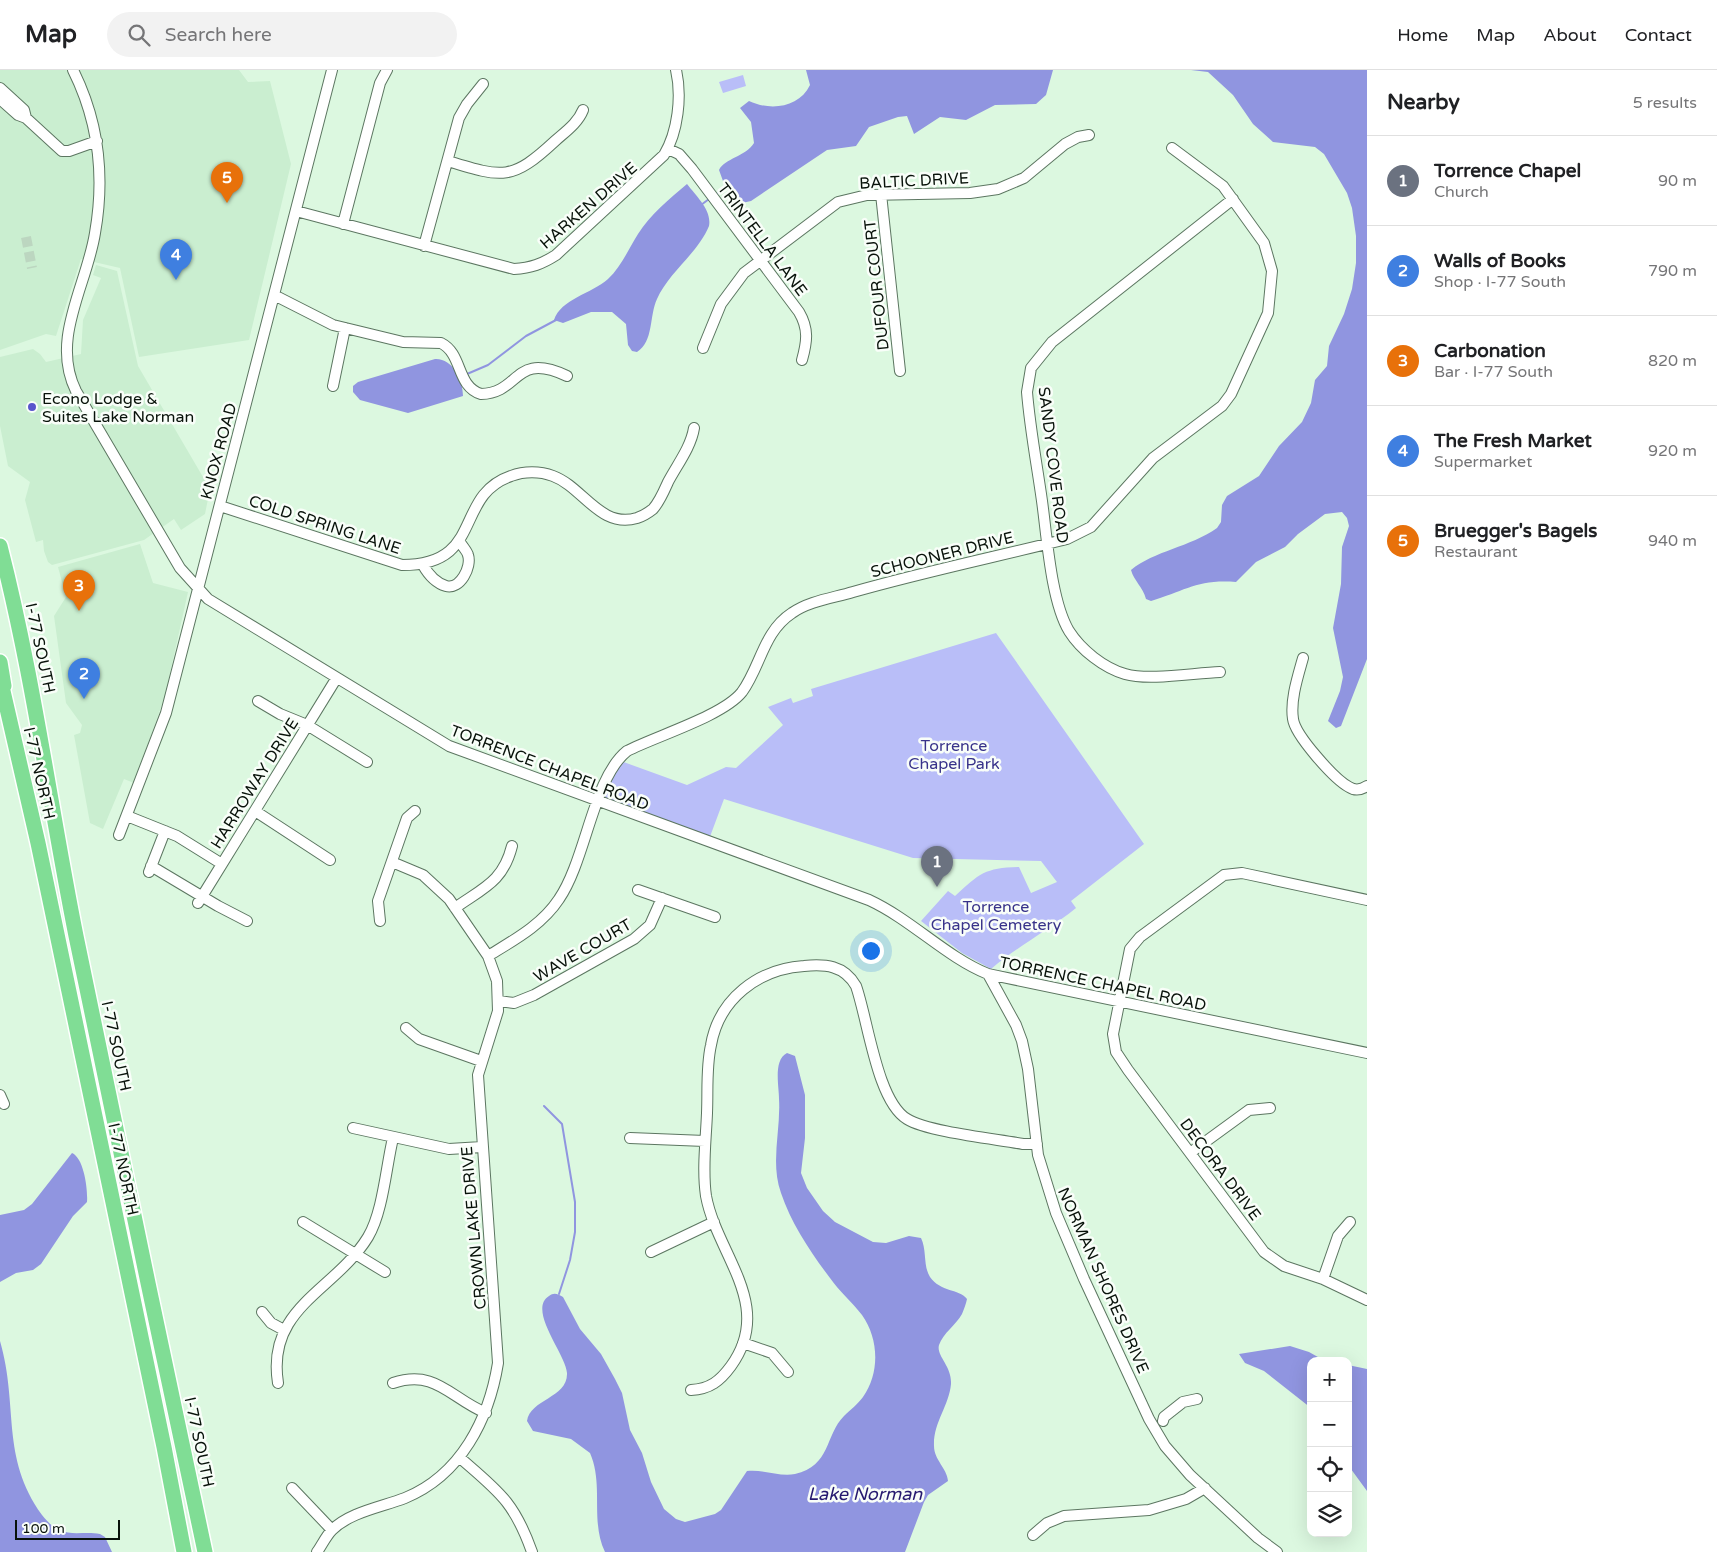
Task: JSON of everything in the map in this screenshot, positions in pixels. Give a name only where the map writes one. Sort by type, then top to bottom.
[{"type":"highway","name":"I-77 SOUTH","points":[[0,546],[35,704],[48,792],[76,936],[205,1552]]},
{"type":"highway","points":[[0,584],[26,705],[48,792]]},
{"type":"highway","points":[[0,662],[7,705]]},
{"type":"highway","name":"I-77 NORTH","points":[[0,678],[164,1447],[184,1552]]},
{"type":"highway","points":[[164,1447],[190,1552]]},
{"type":"street","name":"TORRENCE CHAPEL ROAD","points":[[73,70],[85,97],[97,141],[101,176],[95,234],[66,340],[67,370],[76,391],[180,568],[198,589],[225,611],[449,746],[869,900],[906,920],[959,958],[988,974],[1367,1053]]},
{"type":"street","name":"KNOX ROAD","points":[[119,835],[166,713],[332,70]]},
{"type":"street","points":[[342,224],[380,83],[387,70]]},
{"type":"street","name":"HARKEN DRIVE","points":[[296,211],[514,269],[530,268],[542,264],[556,255],[649,171],[668,149],[676,116],[679,88],[676,70]]},
{"type":"street","points":[[424,246],[463,110],[484,84]]},
{"type":"street","points":[[0,88],[24,110],[26,118]]},
{"type":"street","points":[[0,99],[18,116],[26,118],[62,151],[69,151],[97,141]]},
{"type":"street","points":[[448,161],[492,174],[513,173],[536,159],[577,121],[583,110]]},
{"type":"street","name":"BALTIC DRIVE","points":[[703,348],[726,295],[744,272],[838,202],[855,196],[970,193],[998,189],[1024,178],[1065,144],[1078,137],[1088,135]]},
{"type":"street","name":"SCHOONER DRIVE","points":[[488,956],[541,920],[559,899],[573,872],[614,764],[628,751],[713,713],[735,700],[748,683],[774,629],[797,610],[914,576],[1075,537],[1091,527],[1153,458],[1214,414],[1231,394],[1268,314],[1273,281],[1272,264],[1264,243],[1233,199],[1211,175],[1172,148]]},
{"type":"street","name":"TRINTELLA LANE","points":[[668,149],[679,154],[692,169],[802,318],[807,341],[802,360]]},
{"type":"street","name":"DUFOUR COURT","points":[[882,194],[900,372]]},
{"type":"street","name":"SANDY COVE ROAD","points":[[1220,672],[1140,677],[1112,669],[1098,660],[1080,644],[1066,625],[1058,600],[1048,544],[1028,410],[1028,380],[1034,363],[1068,328],[1233,199]]},
{"type":"street","points":[[274,295],[326,322],[345,328],[403,342],[441,342],[453,353],[469,387],[481,394],[493,392],[535,367],[552,369],[566,376]]},
{"type":"street","points":[[333,386],[345,328]]},
{"type":"street","points":[[423,565],[437,581],[447,587],[455,586],[462,579],[468,566],[468,556],[460,542],[473,510],[484,495],[500,481],[517,474],[536,472],[552,475],[571,486],[610,518],[620,520],[632,519],[647,514],[661,497],[690,443],[694,428]]},
{"type":"street","name":"COLD SPRING LANE","points":[[220,506],[402,565],[423,565],[451,551],[460,542]]},
{"type":"street","points":[[1302,658],[1293,712],[1296,729],[1339,779],[1354,789],[1362,790],[1367,786]]},
{"type":"street","name":"HARROWAY DRIVE","points":[[200,900],[336,679]]},
{"type":"street","points":[[258,700],[280,714],[307,725],[367,762]]},
{"type":"street","points":[[380,921],[378,901],[407,818],[415,810]]},
{"type":"street","points":[[255,811],[330,860]]},
{"type":"street","points":[[127,816],[188,842],[222,864]]},
{"type":"street","points":[[165,831],[150,869],[200,900],[247,921]]},
{"type":"street","points":[[455,908],[499,877],[508,862],[512,846]]},
{"type":"street","name":"CROWN LAKE DRIVE","points":[[317,1552],[332,1530],[352,1517],[419,1490],[440,1475],[459,1457],[476,1434],[486,1413],[498,1363],[478,1075],[481,1061],[495,1025],[499,1001],[497,981],[488,956],[455,908],[431,880],[392,862]]},
{"type":"street","name":"DECORA DRIVE","points":[[1367,900],[1242,873],[1228,873],[1135,941],[1130,949],[1112,1034],[1116,1052],[1264,1252],[1284,1266],[1323,1279],[1367,1300]]},
{"type":"street","points":[[638,890],[715,917]]},
{"type":"street","name":"WAVE COURT","points":[[499,1001],[514,1003],[534,995],[634,939],[650,925],[662,898]]},
{"type":"street","points":[[691,1390],[708,1388],[717,1383],[734,1362],[742,1343],[747,1321],[745,1293],[714,1222],[706,1194],[710,1047],[713,1034],[725,1009],[740,991],[766,974],[786,968],[817,965],[838,968],[847,974],[856,986],[886,1093],[893,1106],[904,1117],[926,1126],[1023,1144],[1037,1144]]},
{"type":"street","name":"NORMAN SHORES DRIVE","points":[[988,974],[1016,1025],[1022,1041],[1028,1070],[1042,1173],[1056,1213],[1084,1279],[1154,1428],[1174,1458],[1258,1538],[1277,1552]]},
{"type":"street","points":[[406,1028],[419,1039],[481,1061]]},
{"type":"street","points":[[1190,1153],[1249,1110],[1270,1108]]},
{"type":"street","points":[[353,1128],[448,1149],[482,1147]]},
{"type":"street","points":[[278,1384],[277,1354],[284,1330],[294,1315],[355,1254],[368,1237],[375,1222],[393,1138]]},
{"type":"street","points":[[630,1138],[706,1142]]},
{"type":"street","points":[[303,1222],[385,1272]]},
{"type":"street","points":[[651,1252],[714,1222]]},
{"type":"street","points":[[1323,1279],[1338,1236],[1350,1222]]},
{"type":"street","points":[[262,1312],[271,1323],[284,1330]]},
{"type":"street","points":[[742,1343],[772,1353],[788,1372]]},
{"type":"street","points":[[392,1382],[412,1378],[431,1380],[466,1404],[486,1413]]},
{"type":"street","points":[[1154,1428],[1163,1421],[1164,1417],[1183,1402],[1192,1401]]},
{"type":"street","points":[[459,1457],[507,1500],[523,1526],[532,1552]]},
{"type":"street","points":[[292,1488],[332,1530]]},
{"type":"street","points":[[1033,1535],[1047,1523],[1064,1516],[1149,1510],[1186,1499],[1205,1488]]},
{"type":"shaded area","points":[[0,70],[239,70],[248,82],[270,81],[291,164],[249,340],[139,357],[120,268],[81,259],[56,336],[46,334],[0,350]]},
{"type":"shaded area","points":[[96,265],[117,271],[138,366],[210,489],[205,514],[181,530],[174,519],[144,540],[52,565],[48,562],[44,551],[43,540],[36,542],[25,500],[30,482],[8,466],[0,426],[0,357],[33,349],[46,362],[81,354],[83,320],[101,278],[93,275]]},
{"type":"shaded area","points":[[140,544],[153,583],[188,592],[165,696],[134,783],[124,779],[103,829],[90,823],[74,735],[80,733],[82,725],[66,703],[54,616],[66,597],[58,567]]},
{"type":"green space","points":[[743,75],[746,86],[723,93],[719,82]]},
{"type":"green space","name":"Torrence Chapel Park","points":[[996,633],[1144,844],[1071,901],[1076,908],[991,969],[962,953],[921,921],[948,891],[955,896],[977,877],[990,871],[1019,867],[1031,893],[1057,882],[1041,861],[913,858],[724,799],[708,842],[598,802],[618,760],[687,785],[726,767],[736,768],[783,725],[768,707],[791,698],[793,703],[813,696],[811,689]]},
{"type":"water","points":[[806,70],[1053,70],[1046,95],[1036,104],[995,105],[966,120],[940,117],[914,134],[907,116],[898,117],[869,127],[856,146],[827,150],[751,201],[742,203],[723,181],[719,170],[726,163],[750,148],[754,143],[751,122],[740,108],[749,101],[766,106],[775,106],[791,103],[799,99],[810,85]]},
{"type":"water","points":[[1191,70],[1367,70],[1367,659],[1341,726],[1336,728],[1328,721],[1340,691],[1343,677],[1333,628],[1341,584],[1342,547],[1349,526],[1347,518],[1342,512],[1325,514],[1298,534],[1285,547],[1256,562],[1236,582],[1201,584],[1151,601],[1146,599],[1131,570],[1150,558],[1195,540],[1217,528],[1221,522],[1222,505],[1227,496],[1259,476],[1279,446],[1302,422],[1311,403],[1315,380],[1327,366],[1329,346],[1344,314],[1352,289],[1356,263],[1356,236],[1352,208],[1347,193],[1324,154],[1315,147],[1273,142],[1253,124],[1233,95],[1208,72]]},
{"type":"water","points":[[687,184],[706,209],[709,226],[698,245],[662,289],[655,306],[649,335],[642,347],[637,352],[632,351],[628,345],[626,324],[612,312],[591,312],[563,323],[554,320],[563,307],[601,284],[613,274],[648,220]]},
{"type":"water","points":[[435,359],[447,362],[455,371],[461,383],[463,396],[408,413],[360,400],[353,392],[353,386],[358,382]]},
{"type":"water","name":"Lake Norman","points":[[787,1053],[795,1056],[805,1095],[805,1138],[801,1173],[807,1188],[823,1211],[835,1222],[873,1242],[886,1243],[909,1236],[921,1238],[926,1268],[930,1277],[944,1288],[960,1293],[967,1299],[962,1314],[943,1337],[939,1345],[940,1353],[951,1378],[951,1384],[950,1392],[938,1422],[934,1446],[936,1456],[948,1481],[928,1495],[905,1552],[605,1552],[598,1528],[596,1478],[590,1453],[571,1439],[533,1431],[527,1421],[535,1408],[562,1388],[566,1381],[565,1365],[549,1333],[542,1311],[543,1303],[549,1296],[556,1294],[563,1297],[580,1329],[601,1354],[622,1393],[630,1430],[642,1453],[651,1482],[664,1509],[676,1519],[685,1522],[715,1514],[721,1510],[747,1471],[789,1475],[807,1470],[821,1457],[838,1424],[869,1388],[875,1367],[875,1356],[872,1335],[868,1324],[834,1283],[809,1248],[790,1215],[778,1181],[776,1158],[779,1111],[778,1067],[783,1056]]},
{"type":"water","points":[[72,1153],[80,1161],[86,1183],[87,1202],[73,1216],[41,1264],[33,1270],[16,1273],[0,1282],[0,1215],[24,1210],[32,1204]]},
{"type":"water","points":[[0,1341],[6,1365],[15,1451],[20,1472],[29,1493],[42,1515],[54,1527],[69,1533],[100,1534],[105,1537],[112,1552],[0,1552]]},
{"type":"water","points":[[1290,1346],[1318,1357],[1307,1357],[1307,1405],[1264,1371],[1245,1363],[1239,1354]]},
{"type":"water","points":[[1352,1366],[1367,1369],[1367,1491],[1352,1470]]},
{"type":"waterway","points":[[715,195],[730,186]]},
{"type":"waterway","points":[[701,205],[709,199]]},
{"type":"waterway","points":[[467,374],[488,365],[526,336],[556,320]]},
{"type":"waterway","points":[[544,1106],[562,1124],[575,1202],[575,1232],[570,1260],[559,1294]]},
{"type":"tunnel","points":[[26,237],[32,268]]},
{"type":"place","name":"Bruegger's Bagels","points":[[227,203]]},
{"type":"place","name":"The Fresh Market","points":[[176,280]]},
{"type":"place","name":"Econo Lodge & Suites Lake Norman","points":[[32,407]]},
{"type":"place","name":"Carbonation","points":[[79,611]]},
{"type":"place","name":"Walls of Books","points":[[84,699]]},
{"type":"place","name":"Torrence Chapel","points":[[937,887]]},
{"type":"park label","name":"Torrence Chapel Cemetery","points":[[996,915]]}]
